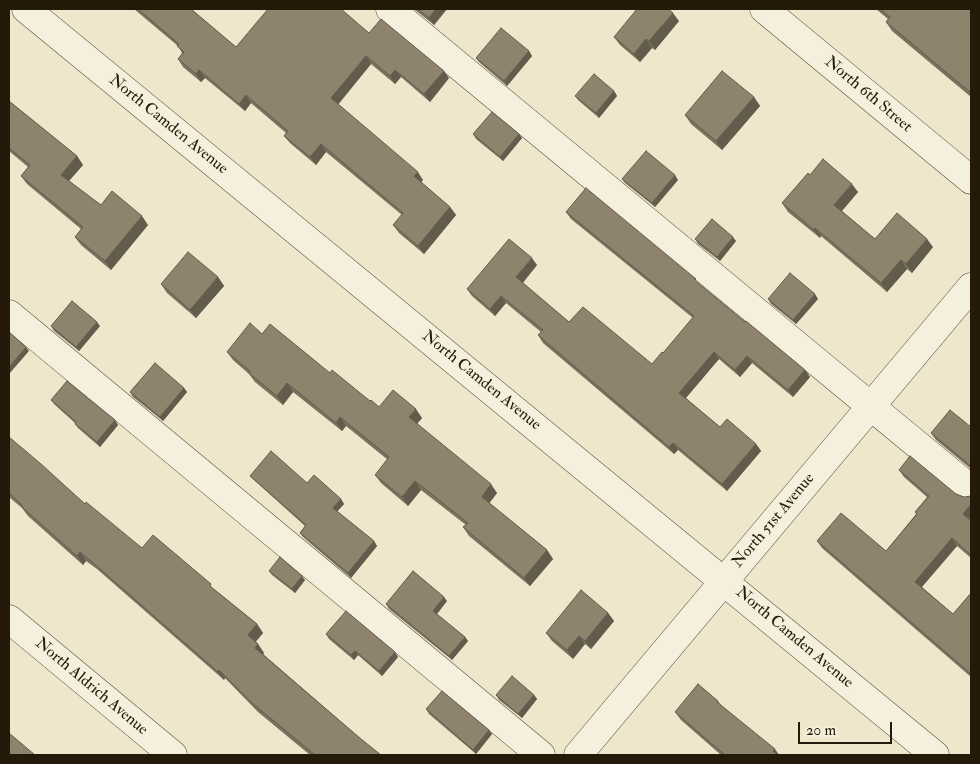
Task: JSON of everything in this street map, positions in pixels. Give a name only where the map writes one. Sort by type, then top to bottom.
[{"type":"street","name":"North Camden Avenue","points":[[26,9],[935,755]]},
{"type":"street","points":[[390,9],[971,489]]},
{"type":"street","name":"North 6th Street","points":[[764,9],[971,180]]},
{"type":"street","name":"North 51st Avenue","points":[[578,755],[971,287]]},
{"type":"street","points":[[9,314],[541,755]]},
{"type":"street","name":"North Aldrich Avenue","points":[[9,619],[173,755]]},
{"type":"building","points":[[138,9],[191,9],[236,47],[268,9],[341,9],[369,33],[381,19],[444,71],[424,94],[395,70],[390,76],[366,56],[331,98],[418,172],[414,176],[450,207],[418,246],[393,225],[403,213],[321,144],[310,157],[284,136],[288,131],[246,95],[239,104],[199,70],[196,74],[178,59],[184,52],[177,46],[179,44]]},
{"type":"building","points":[[418,9],[436,9],[429,18]]},
{"type":"building","points":[[637,9],[668,9],[673,13],[649,41],[646,39],[634,54],[614,37]]},
{"type":"building","points":[[880,9],[971,9],[971,93],[886,22],[890,17]]},
{"type":"building","points":[[501,28],[529,51],[504,81],[476,58]]},
{"type":"building","points":[[722,71],[754,97],[716,141],[685,115]]},
{"type":"building","points":[[594,74],[614,91],[596,113],[575,96]]},
{"type":"building","points":[[9,101],[77,156],[61,175],[101,205],[112,191],[142,216],[105,261],[75,237],[83,227],[21,176],[30,165],[9,148]]},
{"type":"building","points":[[492,112],[519,134],[500,157],[473,134]]},
{"type":"building","points":[[646,151],[675,175],[652,203],[622,179]]},
{"type":"building","points":[[823,159],[852,184],[834,205],[875,239],[897,213],[927,239],[906,264],[901,260],[881,283],[782,203]]},
{"type":"building","points":[[586,188],[696,279],[694,280],[805,370],[788,390],[747,356],[735,370],[714,352],[679,393],[720,427],[727,419],[756,444],[722,484],[673,443],[669,447],[538,335],[543,330],[501,296],[490,309],[467,289],[509,239],[532,258],[516,277],[569,322],[583,307],[652,364],[694,316],[566,212]]},
{"type":"building","points":[[712,219],[733,237],[717,257],[695,239]]},
{"type":"building","points":[[188,252],[218,277],[190,310],[161,284]]},
{"type":"building","points":[[790,273],[815,294],[793,320],[768,299]]},
{"type":"building","points":[[72,301],[97,322],[76,347],[51,326]]},
{"type":"building","points":[[250,323],[262,334],[270,324],[330,373],[332,370],[379,407],[393,390],[416,409],[409,417],[491,484],[482,497],[547,550],[524,578],[463,527],[468,523],[415,481],[402,497],[375,475],[389,457],[340,417],[336,423],[287,383],[277,396],[249,373],[250,371],[227,352]]},
{"type":"building","points":[[9,332],[26,347],[9,367]]},
{"type":"building","points":[[155,363],[184,388],[160,417],[130,392]]},
{"type":"building","points":[[67,381],[115,420],[97,442],[75,424],[76,422],[51,400]]},
{"type":"building","points":[[950,410],[971,427],[971,466],[931,433]]},
{"type":"building","points":[[9,437],[85,504],[86,502],[142,548],[153,535],[211,584],[210,586],[257,624],[248,635],[258,644],[255,648],[381,755],[315,755],[252,703],[219,670],[218,672],[91,561],[80,552],[77,556],[9,493]]},
{"type":"building","points":[[271,451],[307,483],[314,475],[341,499],[333,508],[374,541],[348,573],[300,533],[306,525],[250,476]]},
{"type":"building","points":[[910,456],[956,494],[964,497],[971,496],[971,504],[963,514],[971,521],[971,555],[952,538],[915,582],[953,614],[971,593],[971,674],[817,541],[841,513],[886,551],[917,514],[915,512],[929,496],[899,470]]},
{"type":"building","points":[[280,557],[302,576],[292,589],[269,571]]},
{"type":"building","points":[[413,571],[444,597],[433,611],[465,637],[449,656],[386,604]]},
{"type":"building","points":[[581,590],[608,613],[585,641],[579,636],[567,650],[546,633]]},
{"type":"building","points":[[346,611],[395,652],[379,671],[355,651],[351,655],[326,634]]},
{"type":"building","points":[[512,676],[534,695],[518,714],[496,695]]},
{"type":"building","points":[[698,684],[775,749],[773,751],[778,755],[725,755],[675,712]]},
{"type":"building","points":[[442,691],[489,730],[473,750],[426,709]]},
{"type":"building","points":[[9,733],[35,755],[9,755]]}]
